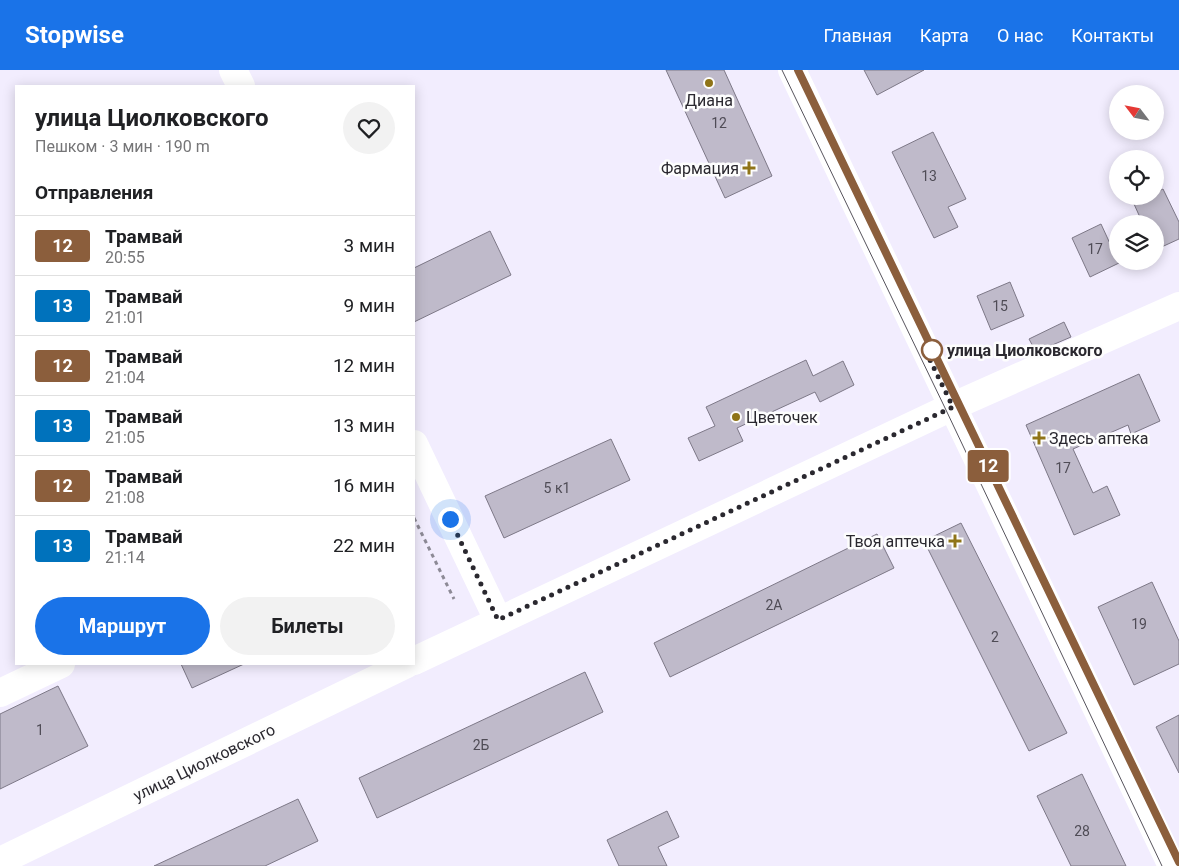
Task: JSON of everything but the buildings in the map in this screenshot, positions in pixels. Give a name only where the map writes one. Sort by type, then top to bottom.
[{"type":"street","points":[[233,70],[240,85]]},
{"type":"street","points":[[792,70],[953,407],[1173,859]]},
{"type":"street","points":[[415,661],[953,407],[1179,306]]},
{"type":"street","points":[[415,449],[424,490],[498,620]]},
{"type":"street","points":[[0,693],[58,665]]},
{"type":"street","name":"улица Циолковского","points":[[0,861],[406,665]]},
{"type":"path","points":[[415,520],[454,599]]},
{"type":"tram line","points":[[782,70],[946,410],[1162,866]]},
{"type":"tram line","points":[[798,70],[1179,862]]},
{"type":"tram line","name":"12","points":[[798,70],[1179,862]]},
{"type":"place","name":"Диана","points":[[709,83]]},
{"type":"place","name":"Фармация","points":[[749,168]]},
{"type":"place","name":"улица Циолковского","points":[[932,350]]},
{"type":"place","name":"Цветочек","points":[[736,417]]},
{"type":"place","name":"Здесь аптека","points":[[1039,438]]},
{"type":"place","name":"Твоя аптечка","points":[[955,541]]},
{"type":"route","points":[[450,519],[498,620],[953,407],[930,360],[932,350]]}]
